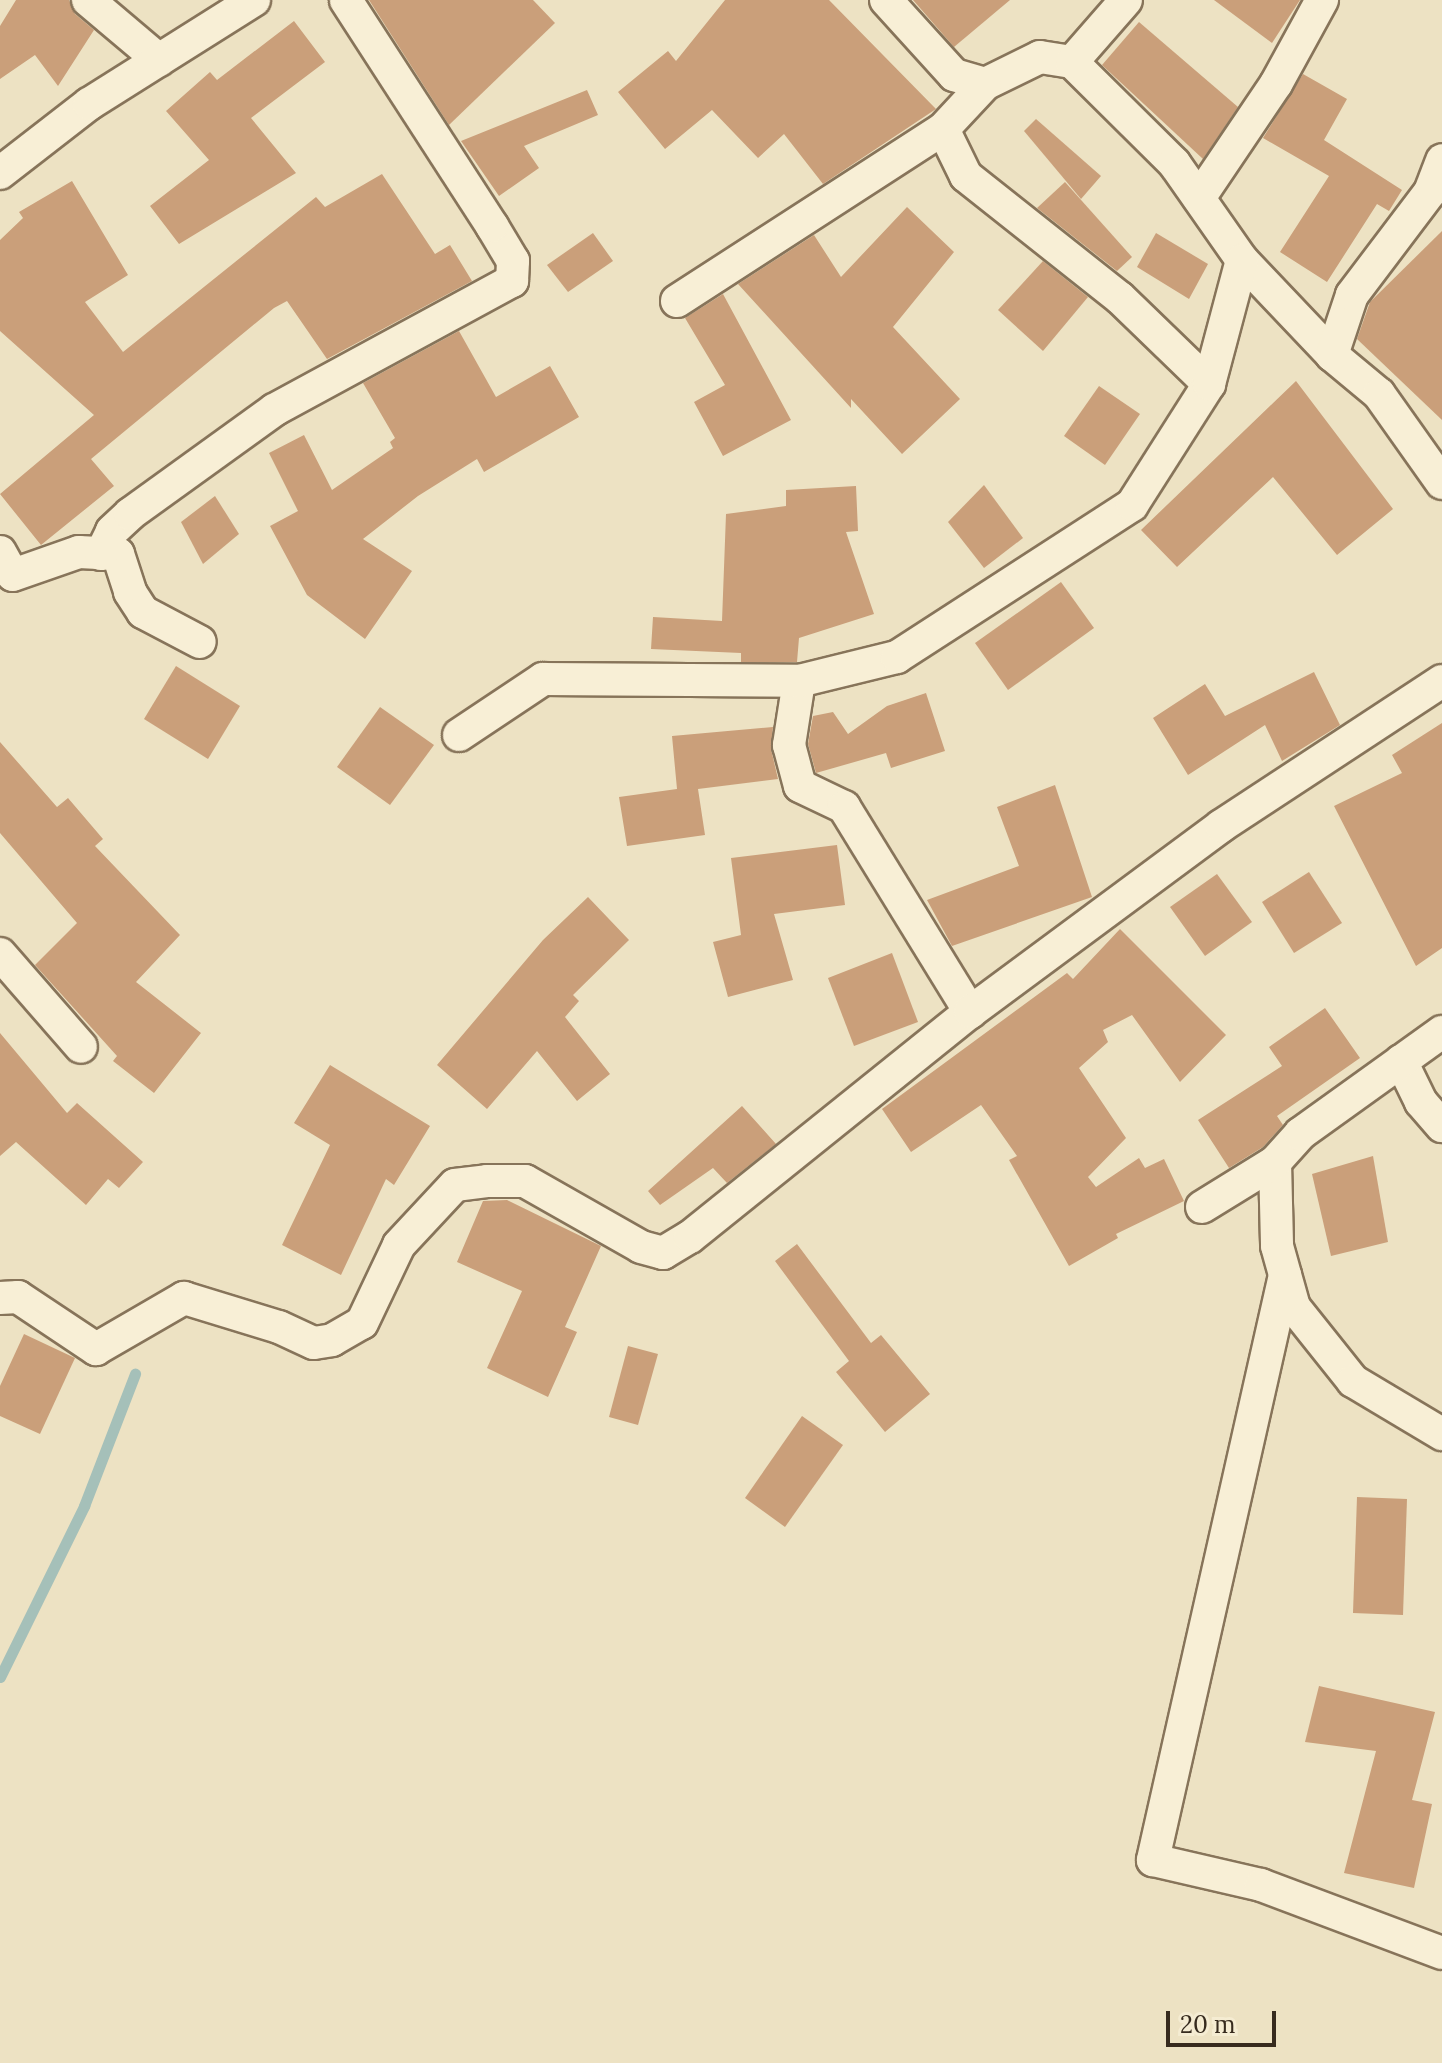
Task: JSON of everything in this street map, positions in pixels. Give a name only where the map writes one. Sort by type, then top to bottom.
[{"type":"street","points":[[88,0],[159,60]]},
{"type":"street","points":[[0,173],[89,104],[254,0]]},
{"type":"street","points":[[101,554],[112,531],[130,514],[274,410],[512,281],[513,261],[346,0]]},
{"type":"street","points":[[886,0],[954,75],[985,84]]},
{"type":"street","points":[[1072,62],[1126,0]]},
{"type":"street","points":[[1199,198],[1276,84],[1322,0]]},
{"type":"street","points":[[677,301],[943,129],[985,84],[1040,57],[1072,62],[1174,163],[1242,260],[1297,314],[1332,355],[1379,394],[1442,483]]},
{"type":"street","points":[[943,129],[966,176],[1120,298],[1209,384]]},
{"type":"street","points":[[1332,355],[1352,295],[1430,192],[1442,160]]},
{"type":"street","points":[[459,735],[543,679],[799,681],[897,657],[1132,505],[1209,384],[1242,260]]},
{"type":"street","points":[[1297,314],[1352,295]]},
{"type":"street","points":[[0,552],[13,575],[79,552],[118,554],[130,592],[143,612],[200,642]]},
{"type":"street","points":[[799,681],[789,745],[800,786],[844,807],[970,1012]]},
{"type":"street","points":[[0,1298],[18,1297],[96,1349],[184,1298],[279,1327],[314,1343],[332,1340],[362,1323],[399,1245],[455,1185],[487,1181],[525,1181],[641,1247],[663,1253],[690,1237],[970,1012],[1221,826],[1442,681]]},
{"type":"street","points":[[3,969],[81,1047]]},
{"type":"street","points":[[1202,1207],[1275,1162],[1300,1134],[1442,1032]]},
{"type":"street","points":[[1401,1061],[1421,1102],[1442,1126]]},
{"type":"street","points":[[1275,1162],[1277,1246],[1294,1307],[1353,1381],[1442,1434]]},
{"type":"street","points":[[1285,1275],[1153,1860],[1261,1885],[1442,1953]]},
{"type":"building","points":[[16,0],[69,0],[75,14],[94,30],[58,86],[35,55],[0,79],[0,26]]},
{"type":"building","points":[[369,0],[533,0],[555,23],[449,125]]},
{"type":"building","points":[[725,0],[829,0],[936,109],[823,184],[784,134],[758,158],[712,110],[665,149],[618,92],[668,51],[676,61]]},
{"type":"building","points":[[913,0],[1010,0],[954,47]]},
{"type":"building","points":[[1214,0],[1300,0],[1272,43]]},
{"type":"building","points":[[294,21],[325,62],[251,118],[296,173],[179,244],[150,206],[209,160],[166,111],[210,72],[217,80]]},
{"type":"building","points":[[1139,22],[1238,107],[1203,159],[1102,65]]},
{"type":"building","points":[[1303,74],[1347,99],[1324,140],[1402,190],[1389,211],[1377,204],[1327,282],[1280,252],[1329,176],[1263,138]]},
{"type":"building","points":[[587,90],[598,115],[524,146],[539,168],[499,196],[461,141]]},
{"type":"building","points":[[1036,119],[1101,176],[1081,199],[1024,131]]},
{"type":"building","points":[[382,174],[435,254],[450,245],[472,281],[327,359],[287,301],[274,308],[91,459],[114,486],[41,545],[0,494],[94,415],[0,331],[0,240],[23,218],[19,212],[72,181],[128,275],[85,302],[123,352],[316,197],[325,207]]},
{"type":"building","points":[[1065,182],[1132,257],[1117,271],[1037,208]]},
{"type":"building","points":[[907,207],[954,252],[893,327],[960,399],[902,454],[851,399],[851,408],[738,284],[814,235],[841,277]]},
{"type":"building","points":[[1442,231],[1442,420],[1357,339],[1370,302]]},
{"type":"building","points":[[593,233],[613,261],[568,292],[547,265]]},
{"type":"building","points":[[1156,233],[1208,264],[1189,299],[1137,267]]},
{"type":"building","points":[[1043,261],[1088,297],[1043,351],[998,310]]},
{"type":"building","points":[[723,294],[791,420],[723,456],[694,402],[725,385],[685,318]]},
{"type":"building","points":[[459,331],[496,397],[550,366],[579,417],[484,472],[477,459],[418,496],[363,539],[412,571],[365,639],[307,595],[270,526],[298,511],[269,453],[304,435],[332,490],[393,448],[390,442],[395,438],[363,383]]},
{"type":"building","points":[[1296,381],[1393,509],[1337,555],[1273,477],[1177,567],[1141,530]]},
{"type":"building","points":[[1099,386],[1140,414],[1105,465],[1064,436]]},
{"type":"building","points":[[984,485],[1023,538],[984,568],[948,522]]},
{"type":"building","points":[[856,486],[858,531],[846,532],[874,614],[799,638],[797,662],[741,662],[741,653],[651,649],[653,617],[722,621],[726,514],[786,506],[786,490]]},
{"type":"building","points":[[215,496],[239,534],[203,564],[181,522]]},
{"type":"building","points":[[1061,582],[1094,628],[1008,690],[975,643]]},
{"type":"building","points":[[176,666],[240,706],[208,759],[144,719]]},
{"type":"building","points":[[1314,672],[1340,725],[1282,761],[1265,725],[1188,775],[1153,718],[1205,684],[1225,716]]},
{"type":"building","points":[[926,693],[945,751],[891,768],[886,753],[816,773],[808,744],[813,716],[833,712],[848,734],[887,706]]},
{"type":"building","points":[[380,707],[434,745],[390,805],[337,767]]},
{"type":"building","points":[[1442,723],[1442,948],[1416,966],[1334,806],[1402,773],[1392,755]]},
{"type":"building","points":[[773,727],[771,749],[778,779],[698,789],[705,835],[627,846],[619,797],[677,789],[672,736]]},
{"type":"building","points":[[0,742],[57,807],[68,798],[103,839],[95,846],[180,935],[136,982],[201,1033],[154,1093],[113,1061],[117,1056],[35,965],[77,923],[0,833]]},
{"type":"building","points":[[1055,785],[1092,897],[952,946],[927,900],[1019,866],[997,807]]},
{"type":"building","points":[[837,845],[845,905],[774,914],[793,980],[728,997],[713,942],[741,935],[731,858]]},
{"type":"building","points":[[1309,872],[1342,923],[1294,953],[1262,902]]},
{"type":"building","points":[[1217,874],[1252,922],[1205,956],[1170,907]]},
{"type":"building","points":[[588,897],[629,940],[573,995],[579,1001],[565,1017],[610,1074],[577,1101],[537,1051],[487,1109],[437,1065],[543,940]]},
{"type":"building","points":[[1120,929],[1226,1035],[1180,1082],[1132,1015],[1103,1030],[1108,1042],[1079,1068],[1126,1138],[1088,1177],[1096,1187],[1139,1158],[1145,1168],[1164,1159],[1184,1201],[1116,1234],[1118,1238],[1069,1266],[1009,1160],[1017,1156],[981,1105],[911,1152],[882,1109],[1067,973],[1073,979]]},
{"type":"building","points":[[892,953],[918,1022],[854,1046],[828,978]]},
{"type":"building","points":[[1325,1008],[1360,1058],[1277,1116],[1283,1125],[1263,1147],[1229,1168],[1198,1120],[1282,1066],[1269,1047]]},
{"type":"building","points":[[0,1033],[67,1113],[77,1103],[143,1162],[119,1188],[108,1179],[86,1205],[16,1142],[0,1156]]},
{"type":"building","points":[[330,1065],[430,1126],[394,1185],[386,1179],[341,1275],[282,1245],[330,1145],[294,1123]]},
{"type":"building","points":[[742,1106],[776,1144],[727,1183],[713,1168],[660,1205],[648,1191]]},
{"type":"building","points":[[1373,1156],[1388,1242],[1331,1256],[1312,1174]]},
{"type":"building","points":[[507,1200],[601,1246],[565,1327],[577,1332],[548,1397],[487,1368],[522,1291],[457,1262],[483,1201]]},
{"type":"building","points":[[797,1244],[871,1343],[881,1335],[930,1394],[885,1432],[836,1372],[849,1361],[775,1261]]},
{"type":"building","points":[[24,1334],[75,1358],[40,1434],[0,1416],[0,1386]]},
{"type":"building","points":[[628,1346],[658,1354],[638,1425],[609,1417]]},
{"type":"building","points":[[802,1416],[843,1445],[785,1527],[745,1498]]},
{"type":"building","points":[[1357,1497],[1407,1499],[1403,1615],[1353,1613]]},
{"type":"building","points":[[1319,1686],[1435,1712],[1412,1800],[1432,1804],[1414,1888],[1344,1873],[1376,1751],[1305,1742]]},
{"type":"waterway","points":[[0,1677],[84,1506],[135,1374]]}]
